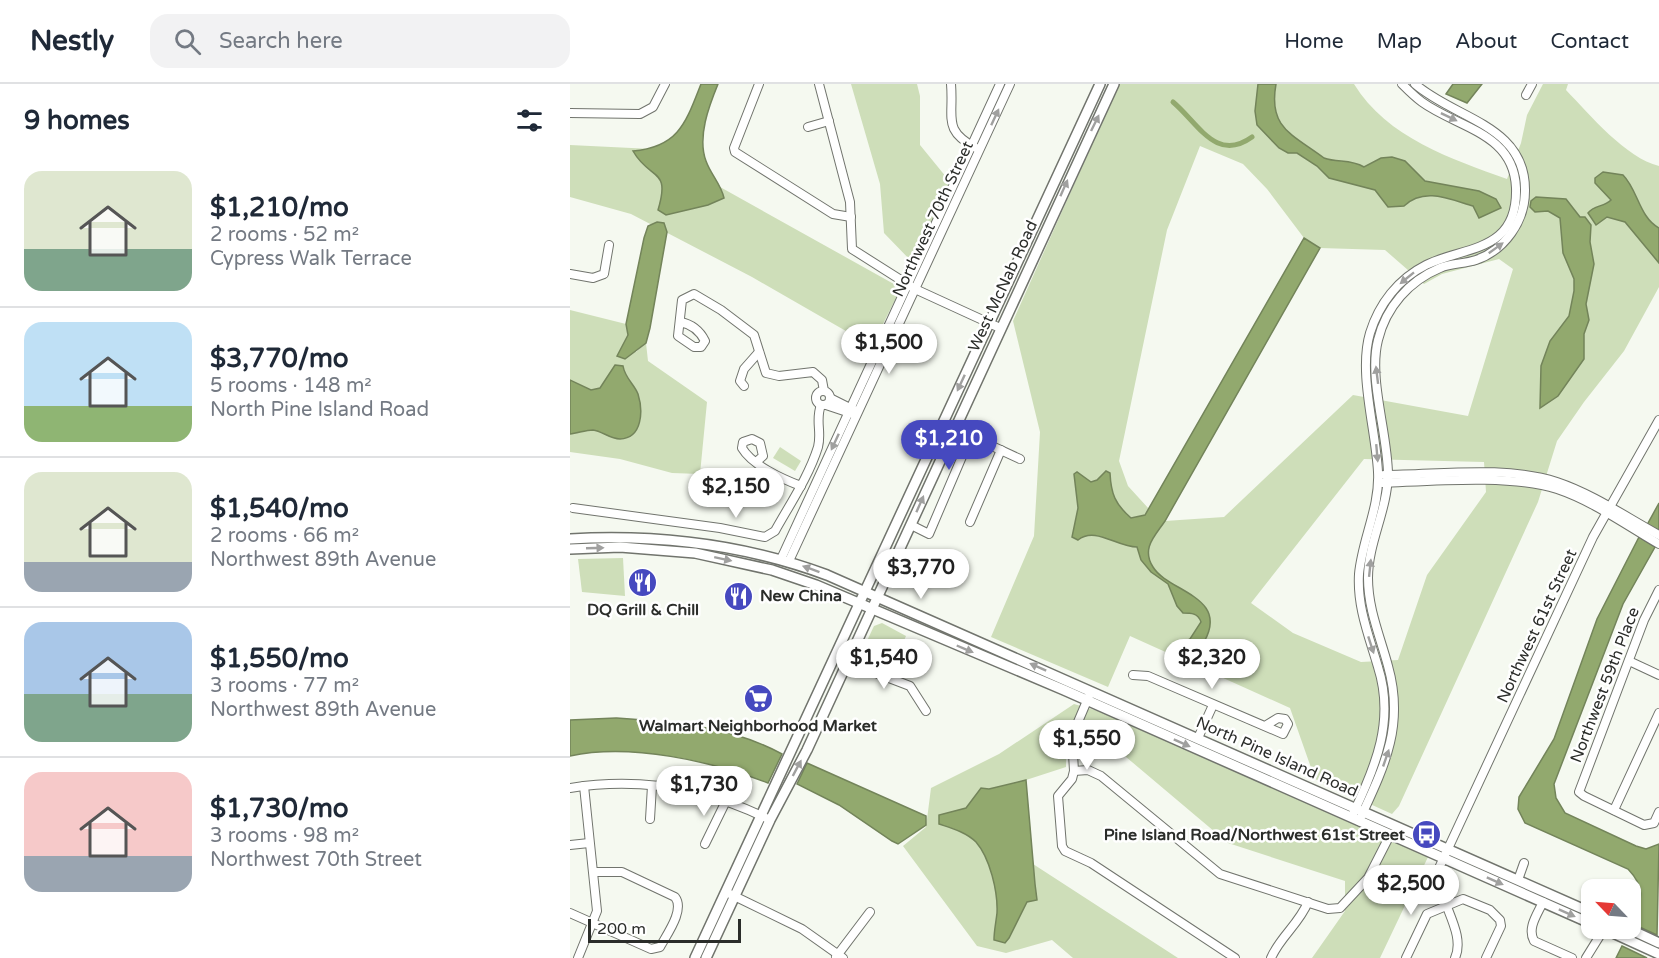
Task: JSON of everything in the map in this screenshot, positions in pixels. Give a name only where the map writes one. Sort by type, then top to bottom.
[{"type":"main road","name":"West McNab Road","points":[[696,958],[766,818],[859,603],[1100,84]]},
{"type":"main road","name":"West McNab Road","points":[[766,818],[807,750],[946,444],[1114,84]]},
{"type":"main road","name":"North Pine Island Road","points":[[570,539],[671,539],[723,546],[785,560],[878,596],[1089,695],[1446,854],[1581,919]]},
{"type":"main road","name":"North Pine Island Road","points":[[570,548],[620,547],[696,553],[772,570],[1198,738],[1358,815],[1390,835],[1518,880],[1581,908]]},
{"type":"main road","name":"West McNab Road","points":[[706,958],[730,894]]},
{"type":"main road","points":[[1641,935],[1659,943]]},
{"type":"main road","points":[[1625,939],[1659,954]]},
{"type":"street","points":[[570,113],[640,114],[653,107],[665,84]]},
{"type":"street","points":[[759,84],[734,148],[735,152],[832,214],[851,217]]},
{"type":"street","points":[[819,84],[848,193],[852,249],[911,287],[1000,328]]},
{"type":"street","points":[[951,84],[953,129],[956,137],[976,147]]},
{"type":"street","name":"Northwest 70th Street","points":[[976,147],[1000,84]]},
{"type":"street","name":"Northwest 70th Street","points":[[817,490],[857,413],[876,363],[976,147],[1010,84]]},
{"type":"street","points":[[1383,479],[1366,361],[1369,336],[1375,319],[1383,303],[1409,275],[1434,262],[1486,245],[1508,222],[1514,207],[1515,177],[1511,164],[1496,144],[1481,132],[1422,102],[1402,84]]},
{"type":"street","points":[[1358,815],[1387,757],[1395,723],[1393,685],[1369,593],[1371,558],[1382,516],[1383,479],[1376,367],[1378,339],[1391,307],[1416,282],[1443,266],[1470,261],[1491,253],[1505,241],[1516,226],[1523,210],[1525,178],[1512,146],[1496,130],[1445,105],[1415,84]]},
{"type":"street","points":[[1526,95],[1532,84]]},
{"type":"street","points":[[808,127],[829,121]]},
{"type":"street","points":[[1496,130],[1496,144]]},
{"type":"street","points":[[570,274],[593,278],[604,274],[609,245]]},
{"type":"street","points":[[571,508],[720,528],[760,538],[775,531],[801,486],[818,447],[820,437],[818,415],[826,403],[822,380],[813,372],[779,376],[766,373],[757,341],[750,331],[694,294],[682,300],[680,322]]},
{"type":"street","points":[[744,386],[740,381],[744,369],[759,352]]},
{"type":"street","name":"Northwest 70th Street","points":[[785,560],[817,490],[849,410],[876,363]]},
{"type":"street","points":[[824,391],[816,396],[818,403],[826,403],[857,413]]},
{"type":"street","name":"Northwest 61st Street","points":[[1455,958],[1456,935],[1437,879],[1446,854],[1607,510],[1659,420]]},
{"type":"street","points":[[935,439],[964,452]]},
{"type":"street","points":[[911,525],[928,534],[964,452],[972,442],[979,441],[1020,459]]},
{"type":"street","points":[[970,522],[1001,450]]},
{"type":"street","points":[[756,462],[801,486]]},
{"type":"street","points":[[1383,479],[1506,473],[1537,477],[1580,492],[1659,544]]},
{"type":"street","points":[[1607,510],[1659,535]]},
{"type":"street","name":"Northwest 59th Place","points":[[1614,810],[1579,792],[1644,620],[1659,590]]},
{"type":"street","points":[[1629,661],[1659,675]]},
{"type":"street","points":[[847,662],[910,686],[926,711]]},
{"type":"street","points":[[1134,675],[1148,676],[1265,726]]},
{"type":"street","points":[[1089,695],[1072,736],[1074,771],[1072,779],[1058,796],[1062,846],[1065,851],[1091,862],[1235,958]]},
{"type":"street","points":[[1198,738],[1213,705]]},
{"type":"street","points":[[1659,713],[1614,810],[1649,825],[1654,823],[1659,812]]},
{"type":"street","points":[[1074,771],[1088,770],[1101,776],[1220,874],[1328,909],[1341,908],[1368,878],[1390,835]]},
{"type":"street","points":[[570,788],[630,783],[698,792],[766,818]]},
{"type":"street","points":[[578,958],[594,924],[597,911],[584,786]]},
{"type":"street","points":[[650,819],[652,786]]},
{"type":"street","points":[[705,844],[726,801]]},
{"type":"street","points":[[570,845],[590,843]]},
{"type":"street","points":[[1518,880],[1524,863]]},
{"type":"street","points":[[570,913],[651,950],[660,947],[679,909],[679,902],[675,897],[622,872],[594,872]]},
{"type":"street","points":[[730,894],[795,925],[839,957],[870,912]]},
{"type":"street","points":[[1406,958],[1427,914],[1463,899],[1497,915],[1501,926],[1486,958]]},
{"type":"street","points":[[1271,958],[1276,946],[1301,918],[1308,902]]},
{"type":"street","points":[[1543,902],[1532,926],[1534,941],[1572,958]]},
{"type":"street","points":[[1586,958],[1597,939]]},
{"type":"shaded area","points":[[701,84],[718,84],[708,112],[703,142],[706,161],[724,198],[708,205],[666,215],[658,210],[662,187],[660,180],[633,151],[649,149],[671,138],[685,121]]},
{"type":"shaded area","points":[[851,84],[917,84],[920,96],[920,145],[951,183],[914,264],[884,233],[880,184]]},
{"type":"shaded area","points":[[1119,84],[1354,84],[1368,103],[1402,133],[1443,154],[1507,179],[1521,143],[1527,115],[1543,84],[1568,84],[1566,90],[1621,145],[1659,166],[1659,287],[1624,351],[1557,441],[1538,502],[1399,806],[1392,814],[1315,779],[1290,708],[1130,636],[1108,687],[991,637],[1034,536],[1040,432],[1013,321]],"holes":[[[1200,146],[1243,164],[1267,189],[1304,238],[1149,509],[1128,486],[1119,461],[1167,230]],[[1320,248],[1385,250],[1424,284],[1442,274],[1499,259],[1513,269],[1468,416],[1353,395],[1224,517],[1165,521]],[[1364,459],[1484,462],[1486,492],[1427,575],[1398,660],[1361,662],[1293,633],[1251,603]]]},
{"type":"shaded area","points":[[1258,84],[1276,84],[1274,99],[1279,120],[1293,136],[1324,158],[1364,167],[1381,158],[1392,157],[1405,161],[1425,181],[1479,191],[1496,199],[1501,208],[1479,218],[1473,206],[1437,196],[1420,197],[1404,206],[1388,207],[1375,190],[1329,178],[1317,166],[1297,153],[1288,153],[1279,148],[1257,125],[1255,111]]},
{"type":"shaded area","points":[[1453,84],[1482,84],[1467,103],[1446,94]]},
{"type":"shaded area","points":[[570,145],[652,149],[901,288],[872,346],[752,277],[631,214],[570,197]]},
{"type":"shaded area","points":[[1603,172],[1623,175],[1647,217],[1659,228],[1659,263],[1625,222],[1607,217],[1596,225],[1588,213],[1611,200],[1595,183],[1595,178]]},
{"type":"shaded area","points":[[1536,197],[1566,199],[1580,217],[1585,217],[1591,225],[1590,242],[1594,264],[1586,304],[1589,320],[1584,334],[1584,359],[1558,396],[1540,408],[1541,366],[1550,341],[1569,316],[1574,279],[1563,253],[1560,218],[1548,211],[1535,212],[1530,207],[1531,201]]},
{"type":"shaded area","points":[[657,222],[664,223],[667,232],[650,328],[646,343],[625,359],[617,356],[628,335],[626,324],[644,238],[648,226]]},
{"type":"shaded area","points":[[1304,238],[1320,248],[1149,548],[1148,554],[1153,567],[1161,576],[1194,597],[1209,614],[1210,627],[1202,645],[1196,648],[1184,648],[1182,643],[1190,639],[1201,622],[1200,619],[1194,614],[1183,613],[1177,606],[1168,584],[1151,572],[1141,560],[1137,547],[1099,536],[1085,536],[1078,540],[1072,537],[1078,508],[1074,474],[1077,472],[1091,482],[1097,480],[1106,471],[1110,473],[1111,487],[1121,508],[1131,518],[1145,515]]},
{"type":"shaded area","points":[[570,310],[626,324],[636,352],[646,343],[648,361],[707,402],[700,474],[672,473],[620,459],[570,452]]},
{"type":"shaded area","points":[[615,365],[623,366],[638,394],[641,415],[637,429],[628,437],[620,439],[593,430],[570,434],[570,380],[591,390],[600,388]]},
{"type":"shaded area","points":[[780,447],[801,461],[795,471],[773,458]]},
{"type":"shaded area","points":[[1659,503],[1659,531],[1647,525]]},
{"type":"shaded area","points":[[1639,537],[1655,547],[1623,604],[1554,784],[1556,798],[1565,813],[1636,846],[1646,849],[1659,844],[1657,935],[1641,928],[1641,879],[1636,879],[1628,869],[1525,823],[1518,809],[1519,797],[1554,739],[1597,619]]},
{"type":"shaded area","points":[[623,558],[625,596],[582,592],[578,559]]},
{"type":"shaded area","points":[[882,623],[906,636],[890,672],[858,660],[874,626]]},
{"type":"shaded area","points":[[1074,704],[1098,711],[1428,857],[1380,958],[1312,958],[1345,911],[1345,881],[1228,843],[1113,746],[1091,737],[1066,734],[1066,767],[1026,780],[1033,864],[1178,958],[1073,958],[1052,940],[1006,953],[977,946],[903,846],[926,827],[931,788],[999,754]]},
{"type":"shaded area","points":[[616,718],[659,721],[722,731],[743,737],[782,754],[768,783],[722,768],[670,756],[619,752],[570,756],[570,720]]},
{"type":"shaded area","points":[[807,763],[926,816],[926,825],[898,844],[892,841],[839,805],[797,784]]},
{"type":"shaded area","points":[[1026,780],[1037,900],[1027,902],[1005,943],[994,940],[996,895],[992,876],[981,849],[968,836],[939,824],[939,815],[966,808],[981,788],[989,789]]},
{"type":"shaded area","points":[[1622,946],[1647,958],[1616,958]]},
{"type":"waterway","points":[[1173,102],[1199,129],[1218,143],[1239,144],[1252,137]]},
{"type":"place","name":"DQ Grill & Chill","points":[[643,582]]},
{"type":"place","name":"New China","points":[[739,596]]},
{"type":"place","name":"Walmart Neighborhood Market","points":[[758,698]]},
{"type":"place","name":"Pine Island Road/Northwest 61st Street","points":[[1426,835]]}]
